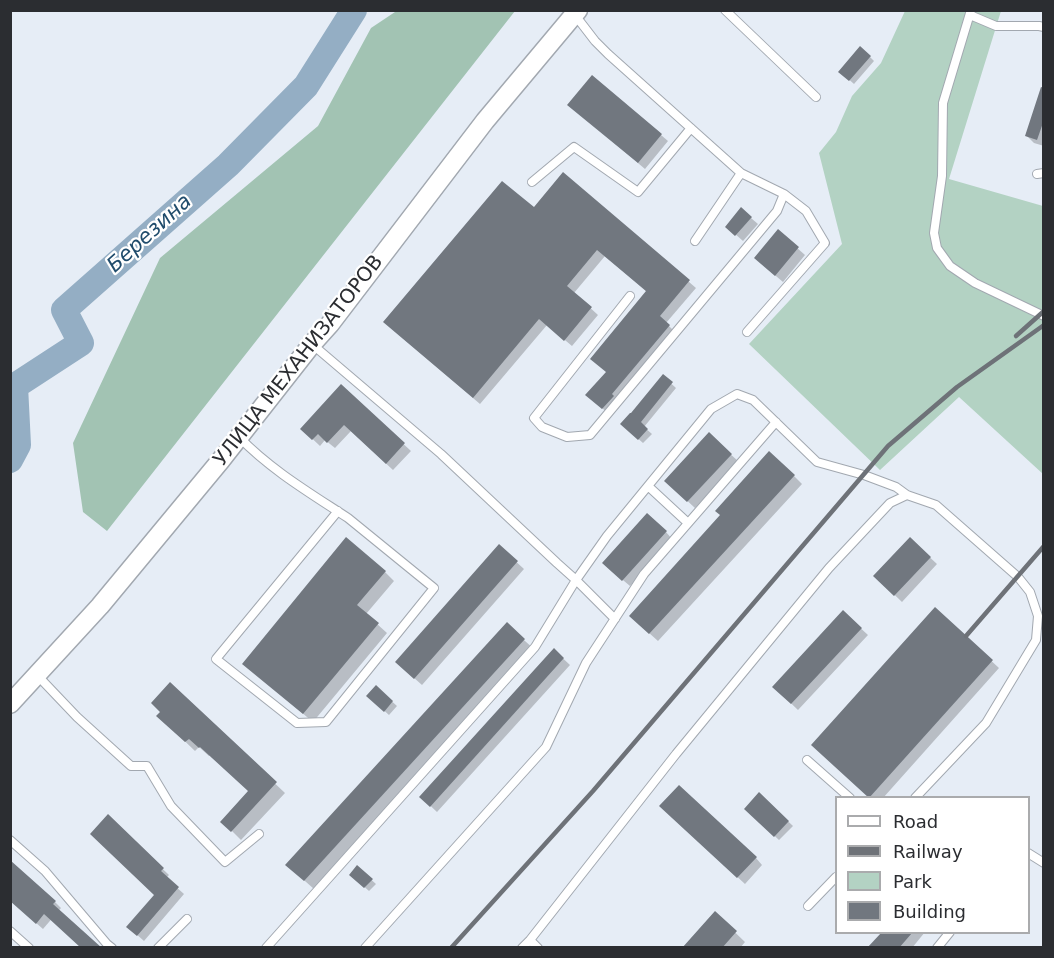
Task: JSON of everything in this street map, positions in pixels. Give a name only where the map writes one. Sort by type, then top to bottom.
[{"type":"street","name":"УЛИЦА МЕХАНИЗАТОРОВ","points":[[10,704],[100,606],[239,437],[330,324],[485,121],[576,13]]},
{"type":"lane","points":[[725,10],[816,97]]},
{"type":"lane","points":[[576,13],[595,41],[608,54],[741,173],[783,194],[806,211],[825,243],[747,332]]},
{"type":"lane","points":[[1044,27],[996,26],[971,13],[943,103],[942,176],[934,233],[937,248],[950,266],[975,284],[1044,316]]},
{"type":"lane","points":[[532,182],[574,147],[638,192],[690,128]]},
{"type":"lane","points":[[695,241],[741,173]]},
{"type":"lane","points":[[630,296],[534,418],[542,427],[567,437],[590,435],[777,211],[783,194]]},
{"type":"lane","points":[[312,344],[441,454],[615,619]]},
{"type":"lane","points":[[266,948],[535,647],[576,580],[607,536],[711,410],[737,394],[753,400],[817,462],[864,475],[896,487],[907,495],[936,505],[1018,577],[1030,591],[1038,616],[1036,640],[986,723],[920,796]]},
{"type":"lane","points":[[365,948],[546,747],[586,663],[644,574],[776,422]]},
{"type":"lane","points":[[239,437],[292,482],[338,511],[348,518],[434,588],[326,722],[297,723],[216,659],[338,511]]},
{"type":"lane","points":[[648,486],[688,523]]},
{"type":"lane","points":[[522,948],[676,754],[829,568],[890,503],[907,495]]},
{"type":"lane","points":[[37,675],[77,717],[131,766],[147,766],[171,806],[225,862],[259,834]]},
{"type":"lane","points":[[807,760],[848,796]]},
{"type":"lane","points":[[10,840],[45,871],[107,945],[112,948]]},
{"type":"lane","points":[[1030,854],[1044,863]]},
{"type":"lane","points":[[808,906],[835,879]]},
{"type":"lane","points":[[158,948],[187,919]]},
{"type":"lane","points":[[10,930],[29,948]]},
{"type":"lane","points":[[937,948],[949,934]]},
{"type":"lane","points":[[530,940],[538,948]]},
{"type":"green space","points":[[398,10],[515,11],[107,531],[83,512],[73,443],[160,258],[318,126],[371,28]]},
{"type":"green space","points":[[905,11],[1001,11],[949,179],[1043,206],[1043,474],[959,397],[880,470],[749,344],[842,244],[819,153],[836,132],[852,96],[881,63]]},
{"type":"building","points":[[860,46],[871,56],[849,81],[838,72]]},
{"type":"building","points":[[592,75],[662,134],[638,163],[567,105]]},
{"type":"building","points":[[1041,87],[1044,88],[1044,120],[1037,140],[1025,136]]},
{"type":"building","points":[[563,172],[690,280],[660,316],[670,325],[602,409],[585,395],[606,372],[590,359],[646,291],[597,250],[567,286],[592,307],[564,341],[539,319],[473,398],[383,322],[502,181],[534,207]]},
{"type":"building","points":[[741,207],[752,217],[735,236],[725,227]]},
{"type":"building","points":[[778,229],[799,247],[775,276],[754,258]]},
{"type":"building","points":[[663,374],[673,382],[641,422],[648,429],[638,440],[620,424]]},
{"type":"building","points":[[341,384],[405,443],[386,464],[344,425],[327,443],[318,434],[312,440],[300,429]]},
{"type":"building","points":[[709,432],[732,454],[687,502],[664,481]]},
{"type":"building","points":[[769,451],[795,475],[649,634],[629,616],[720,515],[715,511]]},
{"type":"building","points":[[647,513],[667,531],[622,581],[602,563]]},
{"type":"building","points":[[346,537],[386,571],[357,605],[379,623],[303,714],[242,664]]},
{"type":"building","points":[[910,537],[931,557],[894,596],[873,576]]},
{"type":"building","points":[[499,544],[518,561],[414,679],[395,662]]},
{"type":"building","points":[[935,607],[993,660],[871,796],[867,796],[811,745]]},
{"type":"building","points":[[843,610],[862,628],[791,704],[772,687]]},
{"type":"building","points":[[507,622],[525,639],[304,881],[285,865]]},
{"type":"building","points":[[554,648],[564,658],[430,807],[419,797]]},
{"type":"building","points":[[170,682],[277,782],[231,832],[220,822],[248,791],[200,747],[189,739],[185,742],[156,716],[160,712],[151,703]]},
{"type":"building","points":[[376,685],[393,701],[384,712],[366,696]]},
{"type":"building","points":[[679,785],[757,857],[737,878],[659,806]]},
{"type":"building","points":[[759,792],[789,821],[774,837],[744,809]]},
{"type":"building","points":[[108,814],[164,868],[161,871],[179,887],[137,936],[126,927],[154,895],[90,834]]},
{"type":"building","points":[[10,860],[56,901],[53,904],[102,948],[81,948],[44,914],[36,924],[10,901]]},
{"type":"building","points":[[357,865],[373,879],[364,888],[349,875]]},
{"type":"building","points":[[715,911],[737,931],[722,948],[682,948]]},
{"type":"building","points":[[880,934],[911,934],[899,948],[867,948]]},
{"type":"waterway","name":"Березина","points":[[10,460],[18,445],[15,386],[81,343],[64,310],[228,165],[306,86],[354,10]]},
{"type":"railway","points":[[1016,336],[1044,311]]},
{"type":"railway","points":[[451,948],[593,791],[888,446],[957,387],[1044,325]]},
{"type":"railway","points":[[966,636],[1044,546]]}]
